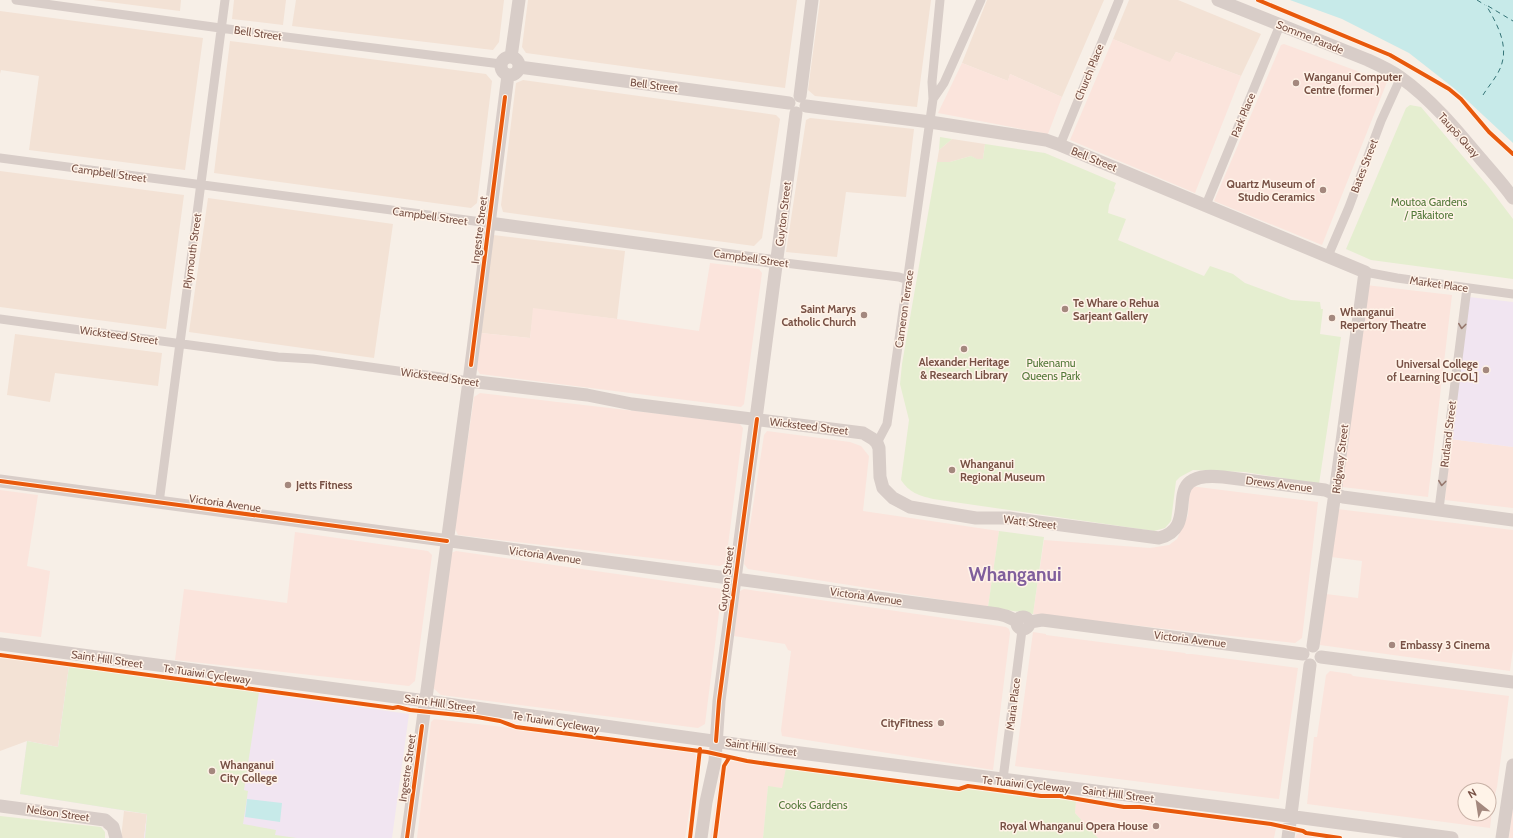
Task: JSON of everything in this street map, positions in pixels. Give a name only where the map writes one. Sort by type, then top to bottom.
[{"type":"street","name":"Bell Street","points":[[16,0],[798,104],[1029,137],[1060,145],[1328,256],[1352,268],[1365,272]]},
{"type":"street","name":"Plymouth Street","points":[[159,503],[225,0]]},
{"type":"street","name":"Ingestre Street","points":[[407,838],[519,0]]},
{"type":"street","name":"Guyton Street","points":[[701,838],[714,761],[719,701],[812,0]]},
{"type":"street","name":"Cameron Terrace","points":[[877,443],[888,424],[933,99],[932,82],[940,0]]},
{"type":"street","points":[[933,99],[944,83],[981,0]]},
{"type":"street","name":"Church Place","points":[[1060,145],[1119,0]]},
{"type":"street","name":"Somme Parade","points":[[1218,0],[1368,60],[1401,77]]},
{"type":"street","name":"Park Place","points":[[1206,205],[1280,25]]},
{"type":"street","name":"Taupō Quay","points":[[1401,77],[1425,97],[1441,114],[1513,198]]},
{"type":"street","name":"Bates Street","points":[[1328,256],[1349,207],[1381,121],[1401,77]]},
{"type":"street","name":"Campbell Street","points":[[0,158],[777,262],[900,277],[908,280]]},
{"type":"street","name":"Market Place","points":[[1365,272],[1397,278],[1513,294]]},
{"type":"street","name":"Ridgway Street","points":[[1288,838],[1365,272]]},
{"type":"street","name":"Rutland Street","points":[[1439,510],[1467,288]]},
{"type":"street","name":"Wicksteed Street","points":[[0,319],[278,357],[312,359],[469,381],[587,395],[632,404],[863,433],[877,443]]},
{"type":"street","name":"Watt Street","points":[[877,443],[880,453],[881,482],[887,493],[900,503],[917,509],[976,518],[1009,518],[1150,538],[1166,536],[1175,529]]},
{"type":"street","name":"Drews Avenue","points":[[1175,529],[1179,521],[1185,489],[1189,483],[1203,477],[1238,478],[1325,490],[1343,497],[1513,520]]},
{"type":"street","name":"Victoria Avenue","points":[[0,481],[447,542],[998,614],[1023,624],[1042,620],[1513,682]]},
{"type":"street","name":"Maria Place","points":[[1003,779],[1023,624]]},
{"type":"street","name":"Saint Hill Street","points":[[0,644],[716,741],[1452,838]]},
{"type":"street","points":[[1502,838],[1513,765]]},
{"type":"street","name":"Nelson Street","points":[[0,806],[104,820],[114,833]]},
{"type":"shaded area","points":[[93,0],[181,0],[180,11]]},
{"type":"shaded area","points":[[234,0],[286,0],[283,25],[232,19]]},
{"type":"shaded area","points":[[296,0],[504,0],[499,42],[493,50],[292,26]]},
{"type":"shaded area","points":[[528,0],[797,0],[785,88],[526,53],[522,47]]},
{"type":"shaded area","points":[[820,0],[931,0],[917,107],[815,96],[808,90]]},
{"type":"shaded area","points":[[987,0],[1104,0],[1062,97],[1010,74],[1008,81],[962,63]]},
{"type":"shaded area","points":[[1129,0],[1178,0],[1261,34],[1241,76],[1176,52],[1170,63],[1113,39]]},
{"type":"shaded area","points":[[0,11],[203,38],[185,170],[29,150],[39,76],[1,70],[0,74]]},
{"type":"shaded area","points":[[1113,39],[1170,62],[1176,52],[1241,76],[1195,193],[1070,140]]},
{"type":"shaded area","points":[[230,41],[486,74],[492,81],[477,203],[471,208],[214,173]]},
{"type":"shaded area","points":[[1284,44],[1387,82],[1322,245],[1214,201],[1281,45]]},
{"type":"shaded area","points":[[962,63],[1008,81],[1010,74],[1062,97],[1048,134],[938,113]]},
{"type":"shaded area","points":[[523,80],[776,115],[780,119],[762,238],[754,246],[503,212],[501,205],[516,83]]},
{"type":"shaded area","points":[[810,118],[914,129],[906,197],[846,192],[837,257],[786,252],[806,120]]},
{"type":"shaded area","points":[[952,139],[985,144],[983,159],[976,159],[971,156],[950,162],[937,162],[939,150]]},
{"type":"shaded area","points":[[0,171],[184,195],[166,329],[0,307]]},
{"type":"shaded area","points":[[208,198],[393,224],[374,358],[189,332]]},
{"type":"shaded area","points":[[493,235],[625,251],[617,319],[534,309],[530,338],[481,333]]},
{"type":"shaded area","points":[[710,263],[759,269],[762,273],[744,404],[741,407],[480,374],[476,367],[481,333],[530,338],[533,308],[699,331]]},
{"type":"shaded area","points":[[1366,285],[1452,295],[1428,497],[1342,487]]},
{"type":"shaded area","name":"Universal College of Learning [UCOL]","points":[[1469,297],[1513,302],[1513,447],[1450,439]]},
{"type":"shaded area","points":[[15,334],[162,353],[158,386],[55,373],[50,402],[7,395]]},
{"type":"shaded area","points":[[480,393],[739,423],[743,428],[726,561],[724,564],[720,566],[458,535],[455,528],[474,397]]},
{"type":"shaded area","points":[[767,431],[850,442],[861,446],[869,456],[863,511],[999,531],[988,607],[748,569],[744,564],[764,435]]},
{"type":"shaded area","points":[[1450,439],[1513,447],[1513,508],[1445,500]]},
{"type":"shaded area","points":[[1190,486],[1318,502],[1302,638],[1295,643],[1033,614],[1044,540],[1150,548],[1169,545],[1177,539],[1188,515]]},
{"type":"shaded area","points":[[0,490],[38,495],[27,566],[50,571],[41,637],[0,632]]},
{"type":"shaded area","points":[[1337,509],[1513,530],[1513,649],[1510,671],[1320,645],[1326,594],[1358,598],[1362,561],[1331,557]]},
{"type":"shaded area","points":[[295,532],[428,551],[432,555],[415,681],[409,686],[175,660],[184,589],[287,603]]},
{"type":"shaded area","points":[[456,551],[722,589],[705,724],[698,728],[441,695],[433,688],[449,554]]},
{"type":"shaded area","points":[[744,589],[1006,627],[1009,629],[1010,633],[993,770],[782,736],[781,730],[791,651],[788,650],[785,644],[734,636],[740,591]]},
{"type":"shaded area","points":[[1033,632],[1046,635],[1298,668],[1279,799],[1015,766]]},
{"type":"shaded area","points":[[0,656],[69,666],[58,747],[27,741],[0,751]]},
{"type":"shaded area","name":"Whanganui City College","points":[[69,666],[409,714],[392,838],[144,838],[147,814],[20,794],[27,741],[58,747]]},
{"type":"shaded area","points":[[1330,671],[1351,674],[1353,676],[1509,696],[1497,787],[1497,782],[1457,782],[1457,822],[1491,822],[1490,828],[1307,804],[1314,737],[1317,737],[1326,675]]},
{"type":"shaded area","points":[[434,719],[687,748],[698,757],[685,838],[417,838],[431,722]]},
{"type":"shaded area","points":[[730,761],[786,768],[783,788],[768,787],[763,838],[710,838],[721,765]]},
{"type":"shaded area","points":[[1076,801],[1274,826],[1276,828],[1274,838],[1098,838],[1075,813]]},
{"type":"shaded area","points":[[1513,805],[1513,838],[1509,838]]},
{"type":"shaded area","points":[[124,811],[147,814],[144,838],[121,838]]},
{"type":"shaded area","points":[[1303,833],[1342,838],[1295,838],[1297,834]]},
{"type":"green space","name":"Moutoa Gardens / Pākaitore","points":[[1410,105],[1421,107],[1488,186],[1513,219],[1513,279],[1371,260],[1346,249],[1406,108]]},
{"type":"green space","points":[[940,137],[952,139],[939,150]]},
{"type":"green space","name":"Pukenamu Queens Park","points":[[985,144],[1045,153],[1116,183],[1108,213],[1126,219],[1118,240],[1204,276],[1210,266],[1233,274],[1245,283],[1291,300],[1320,302],[1321,309],[1323,309],[1320,334],[1341,337],[1319,484],[1245,472],[1193,470],[1176,481],[1171,521],[1165,528],[1154,531],[933,499],[919,495],[908,488],[901,480],[909,420],[900,384],[902,364],[937,162],[950,162],[971,156],[977,159],[983,159]]},
{"type":"green space","points":[[999,531],[1044,537],[1033,614],[988,607]]},
{"type":"green space","points":[[69,666],[259,692],[244,790],[248,791],[243,824],[276,830],[275,835],[297,838],[145,838],[147,814],[20,794],[27,741],[58,747]]},
{"type":"green space","name":"Cooks Gardens","points":[[786,768],[1076,801],[1075,813],[1098,838],[763,838],[768,786],[782,788]]},
{"type":"green space","points":[[0,816],[101,827],[105,832],[105,838],[0,838]]},
{"type":"water","points":[[1290,0],[1513,0],[1513,143],[1455,89],[1409,53],[1342,19]]},
{"type":"water","points":[[247,799],[282,803],[280,822],[245,817]]},
{"type":"ferry route","points":[[1477,0],[1485,5]]},
{"type":"ferry route","points":[[1483,95],[1499,72],[1503,55],[1500,33],[1494,18],[1486,5]]},
{"type":"ferry route","points":[[1488,6],[1513,21]]},
{"type":"cycle path","points":[[1258,0],[1390,55],[1449,89],[1461,99],[1489,132],[1513,154]]},
{"type":"cycle path","points":[[471,365],[505,97]]},
{"type":"cycle path","points":[[716,741],[719,701],[757,419]]},
{"type":"cycle path","points":[[0,481],[447,541]]},
{"type":"cycle path","name":"Te Tuaiwi Cycleway","points":[[0,655],[393,708],[398,707],[410,710],[477,717],[500,721],[516,727],[707,752],[747,761],[775,765],[959,789],[968,786],[1041,796],[1060,796],[1124,807],[1140,807],[1271,824],[1306,833],[1340,838]]},
{"type":"cycle path","points":[[407,838],[422,726]]},
{"type":"cycle path","points":[[690,838],[700,749]]},
{"type":"cycle path","points":[[715,838],[724,766],[729,758]]},
{"type":"place","name":"Wanganui Computer Centre (former )","points":[[1296,83]]},
{"type":"place","name":"Quartz Museum of Studio Ceramics","points":[[1323,190]]},
{"type":"place","name":"Te Whare o Rehua Sarjeant Gallery","points":[[1065,309]]},
{"type":"place","name":"Saint Marys Catholic Church","points":[[864,315]]},
{"type":"place","name":"Whanganui Repertory Theatre","points":[[1332,318]]},
{"type":"place","name":"Alexander Heritage & Research Library","points":[[964,349]]},
{"type":"place","name":"Universal College of Learning [UCOL]","points":[[1486,370]]},
{"type":"place","name":"Whanganui Regional Museum","points":[[952,470]]},
{"type":"place","name":"Jetts Fitness","points":[[288,485]]},
{"type":"place","name":"Embassy 3 Cinema","points":[[1392,645]]},
{"type":"place","name":"CityFitness","points":[[941,723]]},
{"type":"place","name":"Whanganui City College","points":[[212,771]]},
{"type":"place","name":"Royal Whanganui Opera House","points":[[1156,826]]},
{"type":"district","name":"Whanganui","points":[[1015,574]]}]
